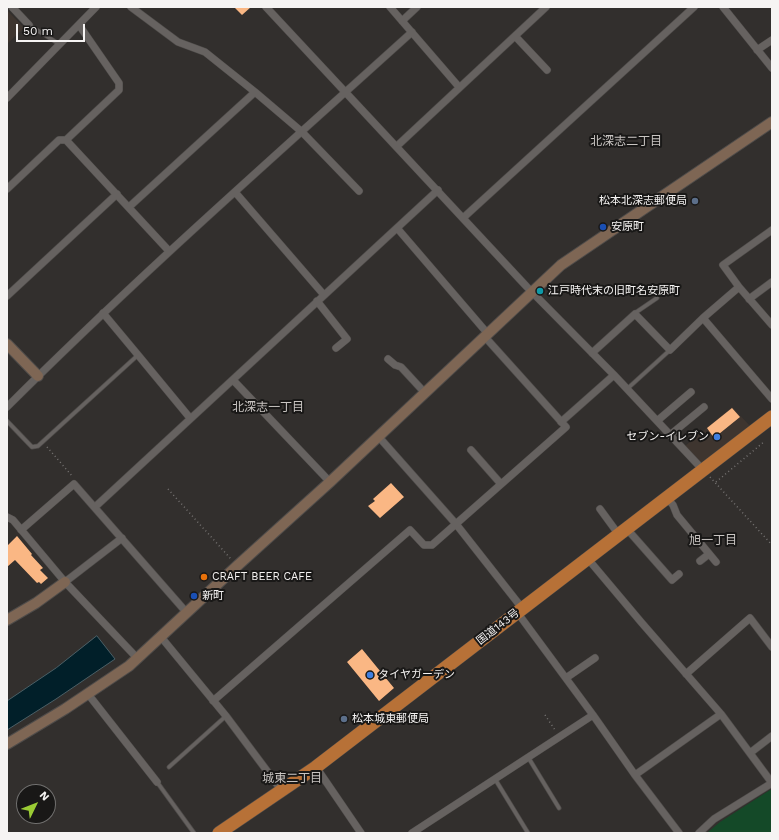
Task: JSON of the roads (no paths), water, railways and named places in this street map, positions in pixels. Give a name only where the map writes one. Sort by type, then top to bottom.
[{"type":"highway","name":"国道143号","points":[[220,833],[316,767],[772,417]]},
{"type":"street","points":[[12,7],[29,25]]},
{"type":"street","points":[[7,98],[96,7]]},
{"type":"street","points":[[131,7],[178,42],[205,52],[255,92],[302,132],[359,191]]},
{"type":"street","points":[[266,7],[532,291],[614,375],[703,470]]},
{"type":"street","points":[[390,7],[459,87]]},
{"type":"street","points":[[402,21],[417,7]]},
{"type":"street","points":[[397,146],[546,7]]},
{"type":"street","points":[[464,218],[694,7]]},
{"type":"street","points":[[723,7],[772,68]]},
{"type":"street","points":[[7,189],[59,140],[66,140],[118,90],[119,83],[79,25]]},
{"type":"street","points":[[7,407],[169,251],[412,32]]},
{"type":"street","points":[[515,36],[546,70]]},
{"type":"street","points":[[757,50],[772,40]]},
{"type":"street","points":[[129,207],[255,92]]},
{"type":"street","points":[[7,744],[88,694],[129,666],[330,482],[532,291],[567,260],[772,122]]},
{"type":"street","points":[[66,140],[169,251]]},
{"type":"street","points":[[95,507],[438,190]]},
{"type":"street","points":[[235,192],[324,295]]},
{"type":"street","points":[[7,296],[117,194]]},
{"type":"street","points":[[213,701],[410,530],[424,545],[432,545],[566,427],[486,335],[397,228]]},
{"type":"street","points":[[772,230],[723,265],[739,287],[772,325]]},
{"type":"street","points":[[749,298],[772,282]]},
{"type":"street","points":[[592,353],[634,314],[670,350],[703,318],[739,287]]},
{"type":"street","points":[[317,302],[347,339],[336,348]]},
{"type":"street","points":[[103,313],[190,418]]},
{"type":"street","points":[[703,318],[772,399]]},
{"type":"street","points":[[7,344],[38,376]]},
{"type":"street","points":[[388,359],[395,365],[401,367],[425,393]]},
{"type":"street","points":[[561,422],[614,375]]},
{"type":"street","points":[[233,380],[330,482]]},
{"type":"street","points":[[657,421],[690,392]]},
{"type":"street","points":[[670,435],[704,407]]},
{"type":"street","points":[[378,436],[456,524],[520,610],[635,775],[679,833]]},
{"type":"street","points":[[471,450],[501,484]]},
{"type":"street","points":[[21,530],[74,484],[187,613]]},
{"type":"street","points":[[667,498],[673,505],[677,515],[716,562]]},
{"type":"street","points":[[600,509],[673,583],[678,574]]},
{"type":"street","points":[[7,517],[13,520],[65,582],[138,658]]},
{"type":"street","points":[[7,620],[36,603],[122,538]]},
{"type":"street","points":[[700,561],[709,554]]},
{"type":"street","points":[[588,559],[721,714],[772,783],[714,819],[699,833]]},
{"type":"street","points":[[686,674],[750,618],[772,647]]},
{"type":"street","points":[[161,637],[226,716],[282,791]]},
{"type":"street","points":[[566,678],[595,658]]},
{"type":"street","points":[[88,694],[157,782]]},
{"type":"street","points":[[635,775],[721,714]]},
{"type":"street","points":[[412,833],[593,715]]},
{"type":"street","points":[[750,753],[772,736]]},
{"type":"street","points":[[316,767],[361,833]]},
{"type":"lane","points":[[29,25],[60,44]]},
{"type":"lane","points":[[634,314],[657,298]]},
{"type":"lane","points":[[627,389],[670,350]]},
{"type":"lane","points":[[7,421],[32,447],[38,446],[138,355]]},
{"type":"lane","points":[[169,767],[226,716]]},
{"type":"lane","points":[[528,757],[558,808]]},
{"type":"lane","points":[[495,779],[528,833]]},
{"type":"lane","points":[[157,782],[194,833]]},
{"type":"water","points":[[97,636],[115,659],[7,730],[7,701],[56,668]]},
{"type":"place","name":"松本北深志郵便局","points":[[695,201]]},
{"type":"place","name":"安原町","points":[[603,227]]},
{"type":"place","name":"江戸時代末の旧町名安原町","points":[[540,291]]},
{"type":"place","name":"セブン-イレブン","points":[[717,437]]},
{"type":"place","name":"CRAFT BEER CAFE","points":[[204,577]]},
{"type":"place","name":"新町","points":[[194,596]]},
{"type":"place","name":"タイヤガーデン","points":[[370,675]]},
{"type":"place","name":"松本城東郵便局","points":[[344,719]]},
{"type":"district","name":"北深志二丁目","points":[[626,141]]},
{"type":"district","name":"北深志一丁目","points":[[268,407]]},
{"type":"district","name":"旭一丁目","points":[[713,540]]},
{"type":"district","name":"城東二丁目","points":[[292,778]]}]
